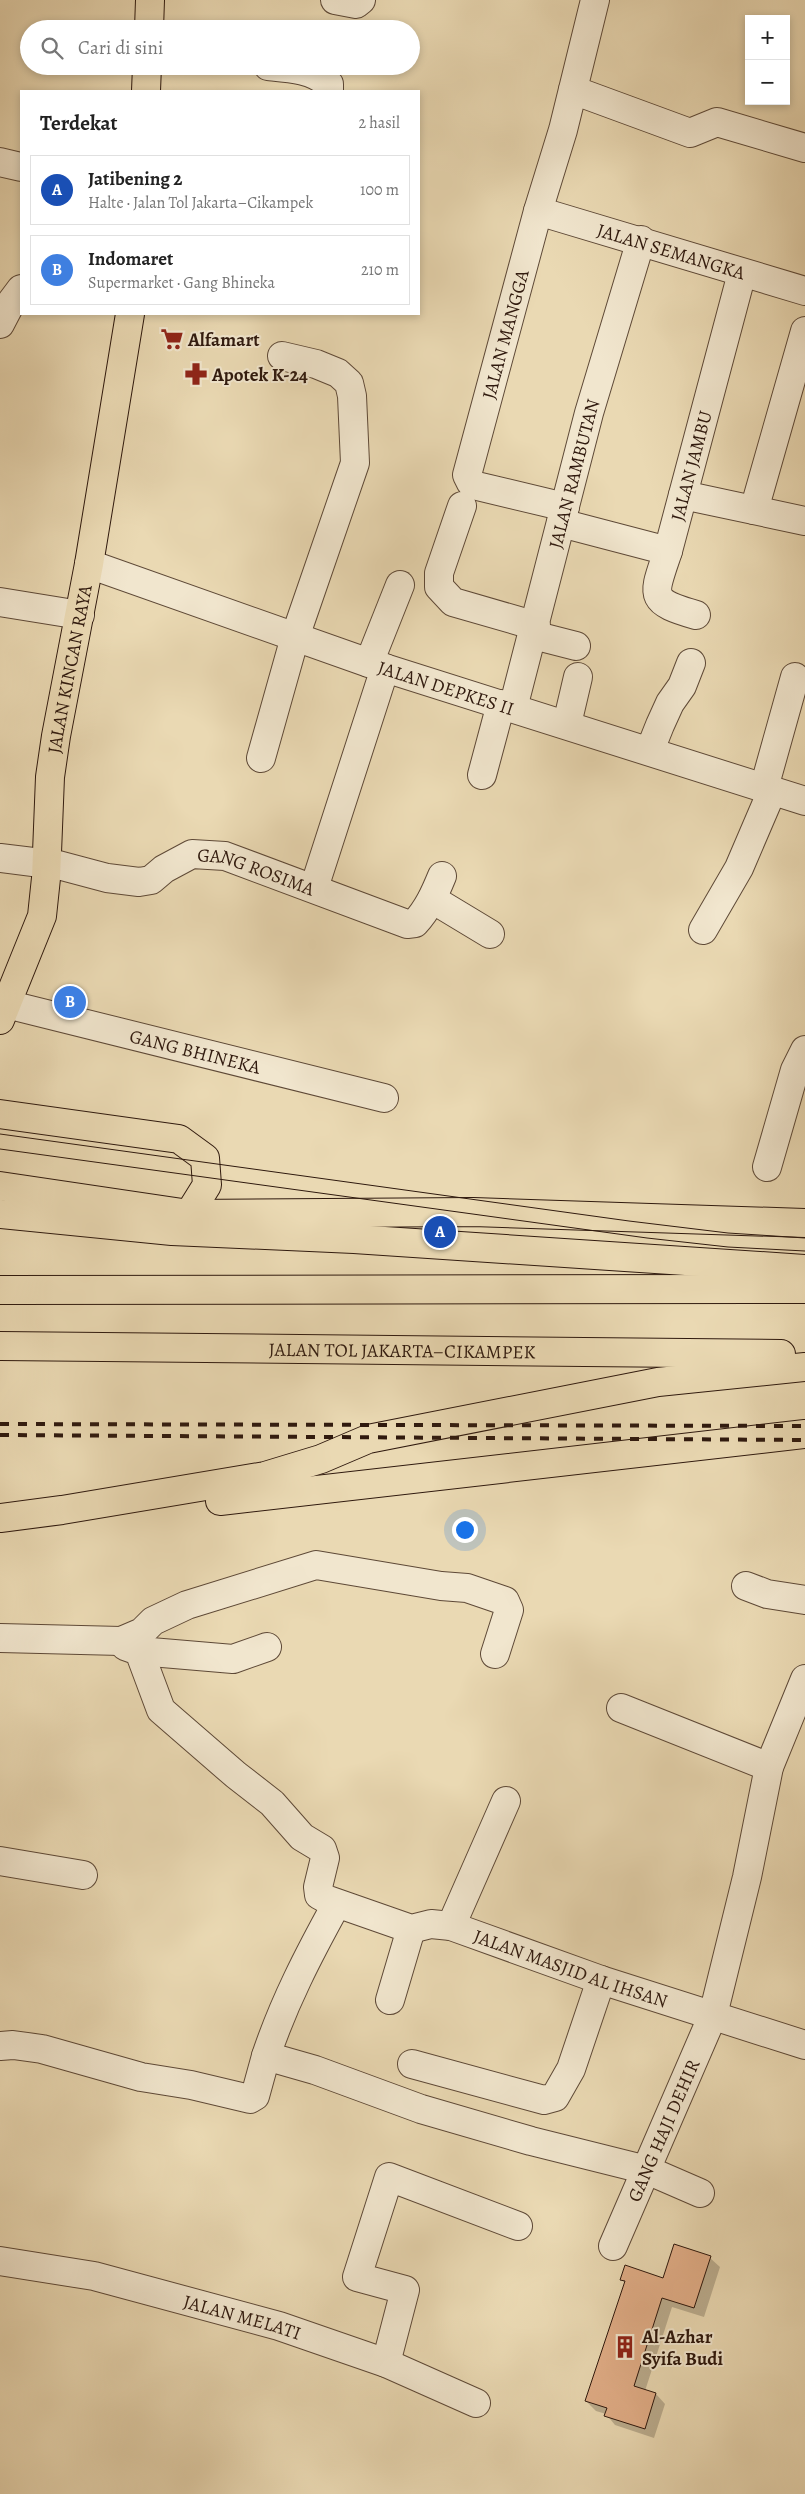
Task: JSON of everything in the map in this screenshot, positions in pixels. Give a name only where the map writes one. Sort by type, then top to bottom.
[{"type":"main road","points":[[149,20],[150,0]]},
{"type":"main road","points":[[146,90],[147,75]]},
{"type":"main road","name":"JALAN KINCAN RAYA","points":[[3,1012],[42,916],[40,862],[50,776],[89,564],[130,315]]},
{"type":"main road","points":[[0,1114],[179,1139],[205,1158],[207,1185],[189,1214]]},
{"type":"main road","points":[[0,1186],[189,1214],[491,1213],[805,1223]]},
{"type":"main road","points":[[0,1214],[172,1231],[354,1239],[805,1269]]},
{"type":"main road","points":[[0,1290],[805,1289]]},
{"type":"main road","name":"JALAN TOL JAKARTA–CIKAMPEK","points":[[0,1346],[805,1354]]},
{"type":"main road","points":[[0,1518],[62,1510],[266,1476],[321,1459],[368,1439],[658,1382],[805,1367]]},
{"type":"main road","points":[[62,1510],[181,1506],[805,1434]]},
{"type":"street","points":[[335,0],[356,4],[361,0]]},
{"type":"street","name":"JALAN MANGGA","points":[[563,515],[477,486],[471,483],[468,475],[538,211],[573,90],[595,0]]},
{"type":"street","points":[[316,75],[328,84],[329,90]]},
{"type":"street","points":[[573,90],[690,133],[717,122],[805,148]]},
{"type":"street","points":[[0,162],[20,167]]},
{"type":"street","name":"JALAN SEMANGKA","points":[[538,211],[641,240],[742,273],[805,291]]},
{"type":"street","name":"JALAN RAMBUTAN","points":[[482,776],[534,631],[590,413],[641,240]]},
{"type":"street","name":"JALAN JAMBU","points":[[696,616],[669,608],[661,602],[657,591],[658,583],[742,273]]},
{"type":"street","points":[[0,324],[20,290]]},
{"type":"street","points":[[754,510],[795,406],[805,332]]},
{"type":"street","points":[[261,758],[295,637],[354,473],[355,447],[352,396],[349,383],[338,373],[316,364],[282,356]]},
{"type":"street","points":[[682,495],[805,521]]},
{"type":"street","points":[[462,506],[439,572],[438,587],[453,602],[576,646]]},
{"type":"street","points":[[563,515],[668,551]]},
{"type":"street","name":"JALAN DEPKES II","points":[[89,564],[377,666],[650,750],[805,801]]},
{"type":"street","points":[[314,888],[400,585]]},
{"type":"street","points":[[0,602],[80,615]]},
{"type":"street","points":[[650,750],[670,703],[682,686],[691,663]]},
{"type":"street","points":[[567,724],[578,677]]},
{"type":"street","points":[[703,930],[739,868],[768,789],[795,677]]},
{"type":"street","name":"GANG ROSIMA","points":[[0,858],[40,862],[107,878],[139,882],[151,880],[164,869],[192,854],[225,856],[407,924],[415,923],[437,887],[490,934]]},
{"type":"street","name":"GANG BHINEKA","points":[[3,1012],[384,1098]]},
{"type":"street","points":[[767,1167],[794,1070],[805,1050]]},
{"type":"street","points":[[130,1646],[153,1621],[187,1605],[316,1565],[441,1586],[467,1588],[505,1601],[509,1610],[495,1654]]},
{"type":"street","points":[[746,1586],[767,1594],[805,1600]]},
{"type":"street","points":[[0,1638],[130,1646],[233,1659],[267,1647]]},
{"type":"street","points":[[0,2046],[13,2045],[42,2049],[141,2077],[250,2099],[255,2096],[281,2012],[304,1963],[336,1905],[319,1895],[318,1887],[326,1858],[322,1848],[302,1837],[272,1802],[236,1775],[161,1710],[130,1646]]},
{"type":"street","name":"GANG HAJI DEHIR","points":[[613,2246],[714,2015],[747,1877],[769,1766],[805,1679]]},
{"type":"street","points":[[621,1708],[769,1766]]},
{"type":"street","points":[[452,1926],[506,1801]]},
{"type":"street","points":[[0,1861],[83,1875]]},
{"type":"street","name":"JALAN MASJID AL IHSAN","points":[[336,1905],[411,1929],[431,1924],[452,1926],[601,1980],[805,2046]]},
{"type":"street","points":[[390,2000],[411,1929]]},
{"type":"street","points":[[412,2064],[544,2100],[555,2097],[571,2069],[601,1980]]},
{"type":"street","points":[[266,2056],[315,2070],[421,2109],[532,2141],[647,2170],[700,2194]]},
{"type":"street","points":[[386,2363],[405,2290],[357,2277],[389,2177],[518,2226]]},
{"type":"street","name":"JALAN MELATI","points":[[0,2261],[94,2276],[279,2326],[386,2363],[476,2403]]},
{"type":"building","name":"Al-Azhar Syifa Budi","points":[[674,2244],[711,2256],[694,2308],[662,2298],[634,2386],[656,2393],[645,2429],[604,2416],[607,2408],[585,2401],[625,2281],[620,2280],[625,2265],[663,2278]]},
{"type":"tram line","points":[[0,1134],[629,1221],[728,1233],[805,1238]]},
{"type":"tram line","points":[[0,1149],[647,1238],[728,1247],[805,1251]]},
{"type":"railway","points":[[0,1424],[805,1426]]},
{"type":"railway","points":[[0,1435],[805,1440]]},
{"type":"place","name":"Alfamart","points":[[172,339]]},
{"type":"place","name":"Apotek K-24","points":[[196,374]]},
{"type":"place","name":"Indomaret","points":[[70,1002]]},
{"type":"place","name":"Jatibening 2","points":[[440,1232]]},
{"type":"place","name":"Al-Azhar Syifa Budi","points":[[625,2347]]}]
